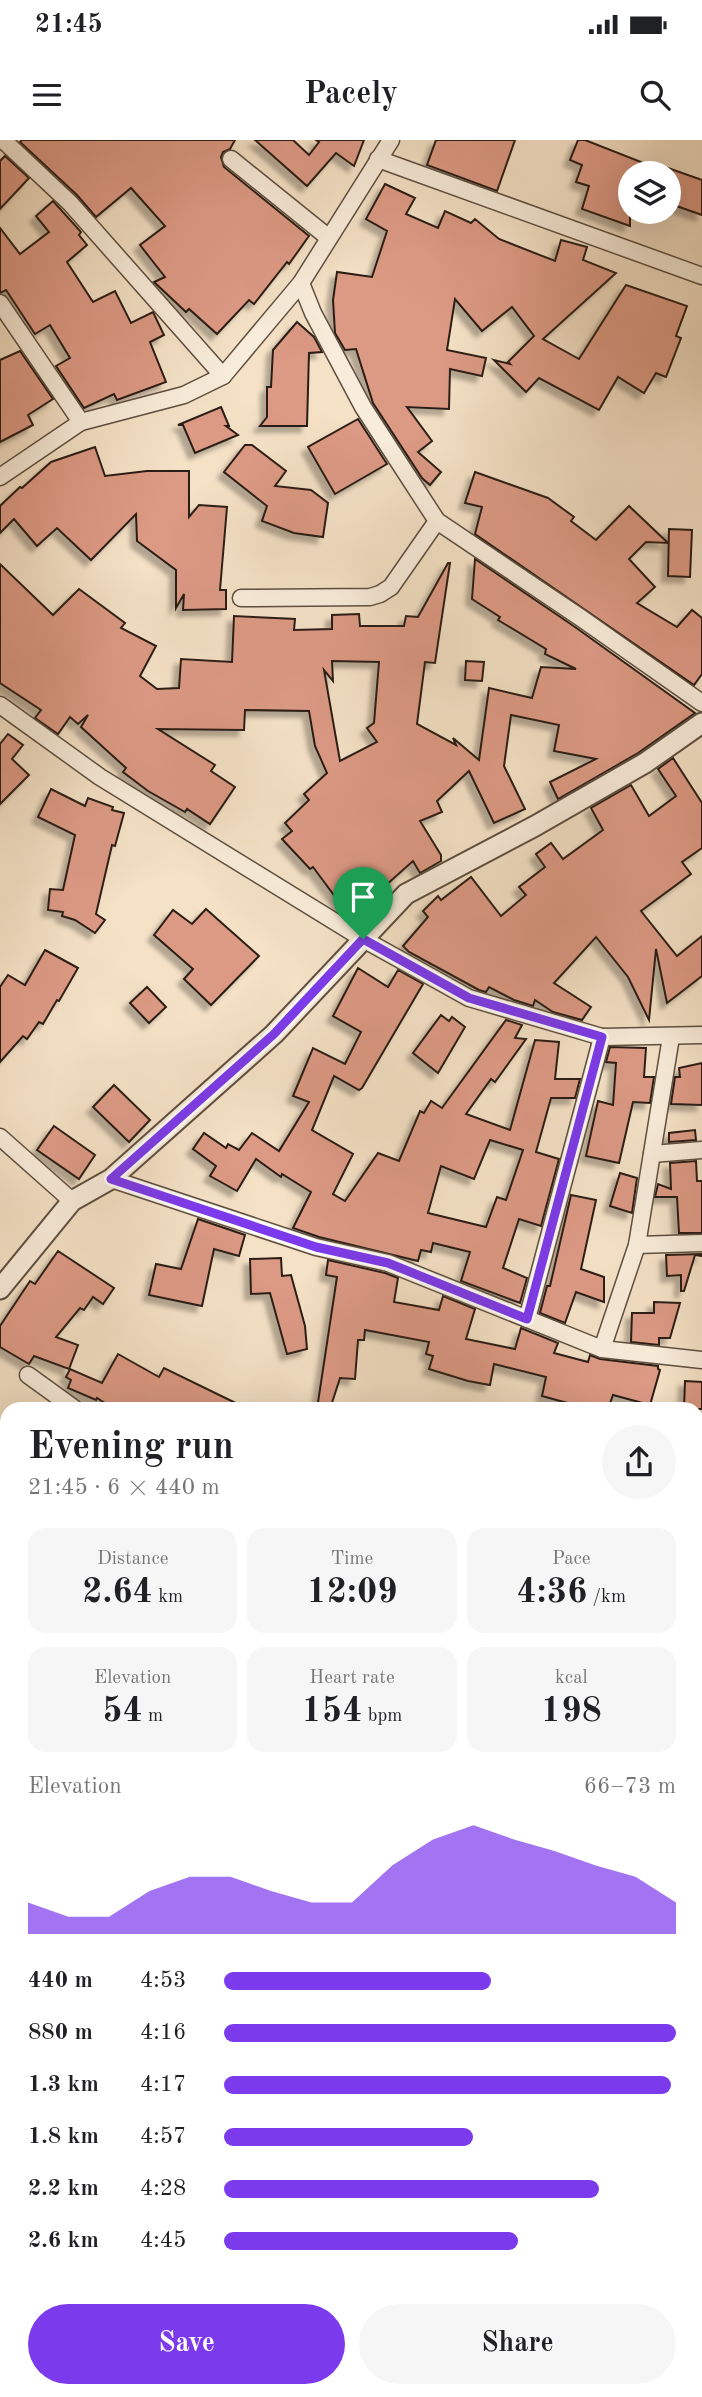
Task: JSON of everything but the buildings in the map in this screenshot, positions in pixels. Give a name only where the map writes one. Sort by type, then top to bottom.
[{"type":"street","points":[[3,140],[69,203],[223,376]]},
{"type":"street","points":[[0,477],[82,422],[184,395],[223,376],[301,283],[391,140]]},
{"type":"street","points":[[231,159],[329,238]]},
{"type":"street","points":[[378,159],[702,276]]},
{"type":"street","points":[[301,283],[313,313],[363,407],[437,522],[702,703]]},
{"type":"street","points":[[0,303],[82,422]]},
{"type":"street","points":[[241,598],[370,597],[380,594],[391,587],[437,522]]},
{"type":"street","points":[[0,705],[100,777],[363,939],[469,998],[602,1037],[702,1035]]},
{"type":"street","points":[[0,1289],[72,1201],[111,1179],[274,1034],[407,894],[535,826],[623,775],[702,723]]},
{"type":"street","points":[[527,1319],[602,1037]]},
{"type":"street","points":[[603,1349],[637,1245],[671,1037]]},
{"type":"street","points":[[0,1137],[72,1201]]},
{"type":"street","points":[[652,1154],[702,1150]]},
{"type":"street","points":[[111,1179],[316,1247],[388,1263],[603,1349],[702,1360]]},
{"type":"street","points":[[637,1245],[702,1243]]},
{"type":"street","points":[[28,1375],[65,1402]]},
{"type":"route","points":[[363,939],[469,998],[602,1037],[527,1319],[388,1263],[316,1247],[111,1179],[274,1034],[363,939]]}]
